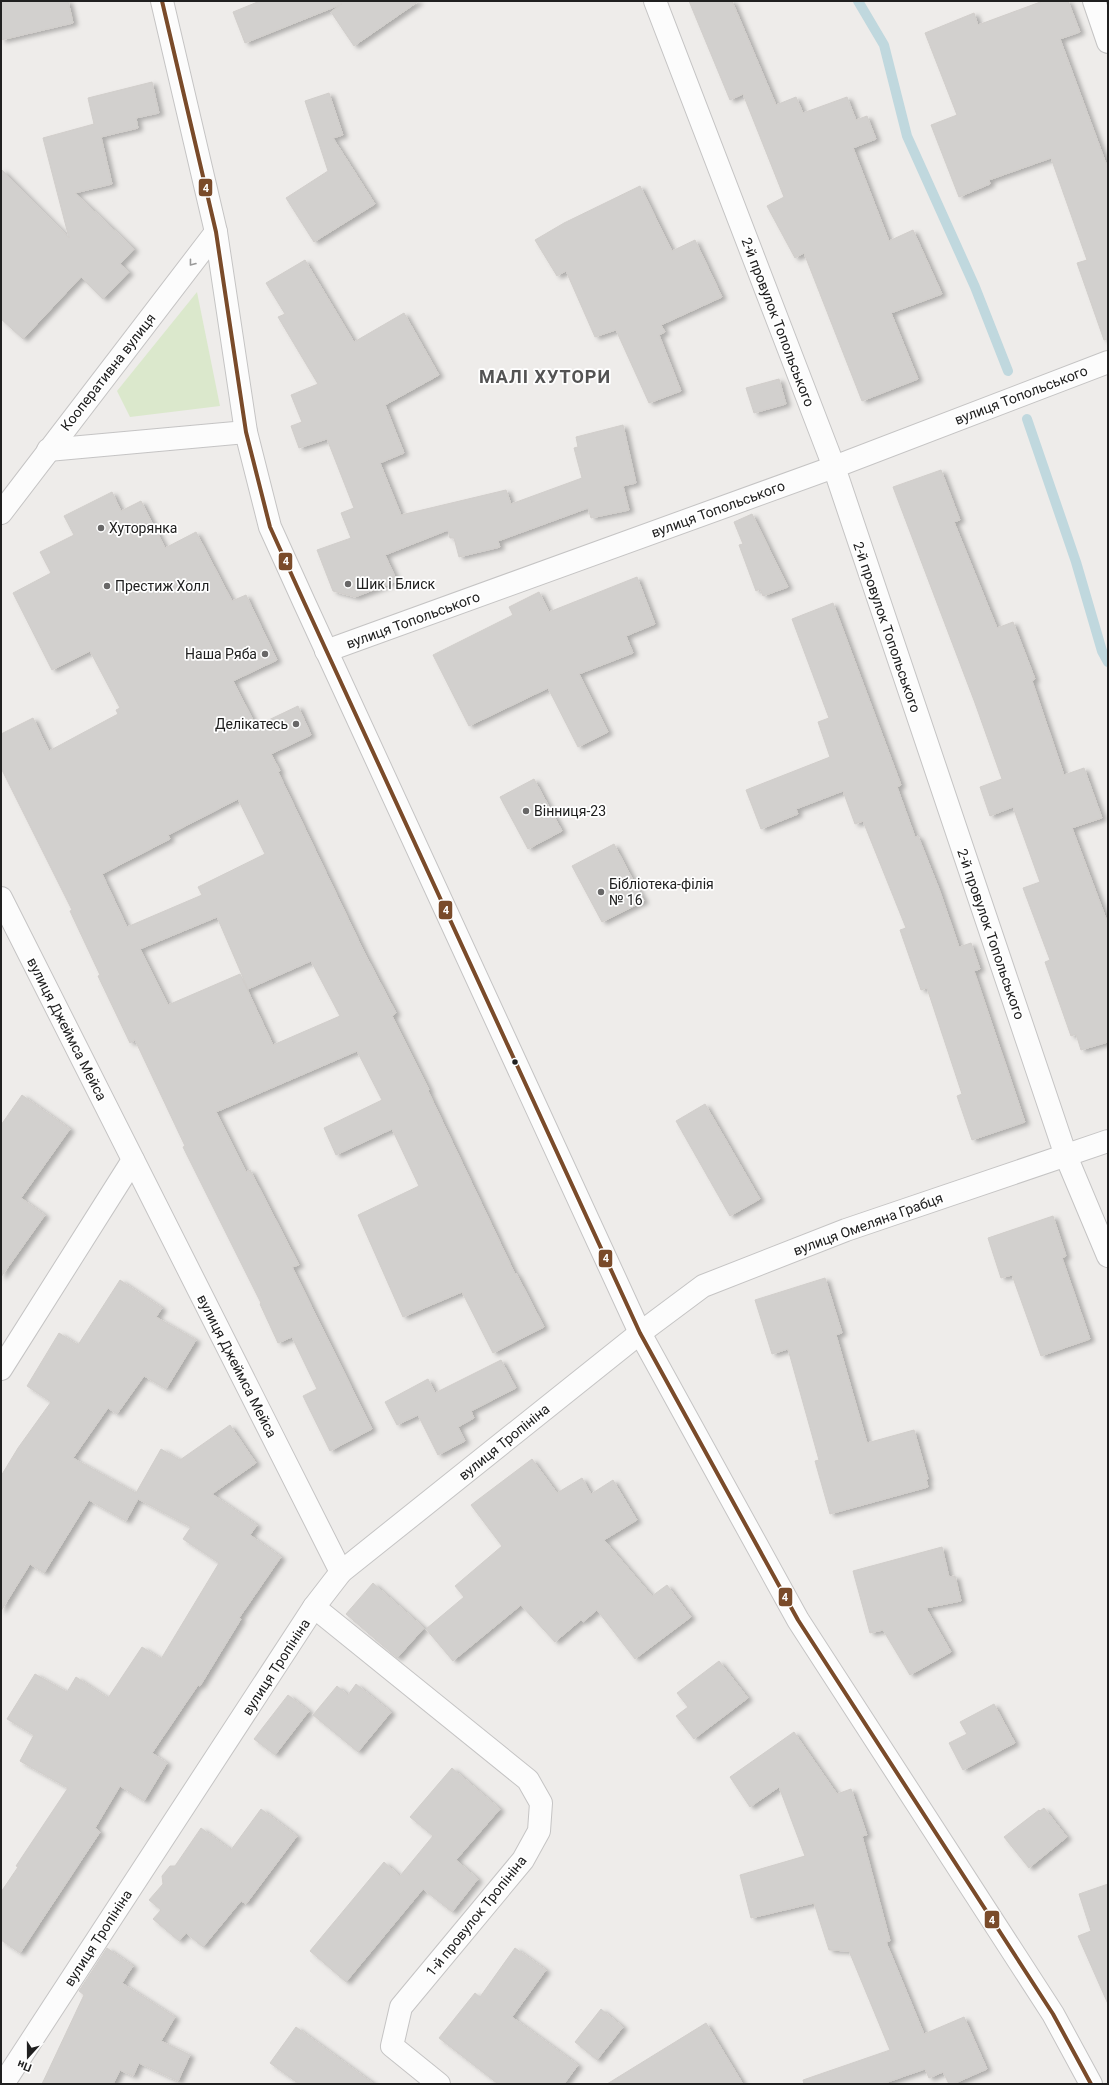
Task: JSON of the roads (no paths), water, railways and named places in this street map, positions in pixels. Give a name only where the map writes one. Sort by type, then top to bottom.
[{"type":"street","points":[[162,1],[216,232],[246,432],[270,527],[640,1333],[798,1620],[1053,2014],[1091,2084]]},
{"type":"street","name":"2-й провулок Топольського","points":[[654,1],[834,467],[1066,1156],[1108,1256]]},
{"type":"street","points":[[1094,1],[1108,42]]},
{"type":"street","name":"Кооперативна вулиця","points":[[1,513],[216,232]]},
{"type":"street","name":"вулиця Топольського","points":[[326,651],[834,467],[1108,362]]},
{"type":"street","points":[[48,450],[246,432]]},
{"type":"street","name":"вулиця Джеймса Мейса","points":[[1,898],[342,1572]]},
{"type":"street","name":"вулиця Омеляна Грабця","points":[[640,1333],[704,1286],[846,1230],[1108,1141]]},
{"type":"street","points":[[1,1369],[133,1160]]},
{"type":"street","name":"вулиця Тропініна","points":[[3,2084],[314,1607],[342,1572],[640,1333]]},
{"type":"street","name":"1-й провулок Тропініна","points":[[314,1607],[528,1780],[540,1803],[539,1831],[523,1860],[401,2007],[392,2046],[439,2084]]},
{"type":"waterway","points":[[858,1],[884,45],[907,136],[975,287],[1008,371]]},
{"type":"waterway","points":[[1027,419],[1076,562],[1102,651],[1108,662]]},
{"type":"place","name":"Хуторянка","points":[[101,528]]},
{"type":"place","name":"Шик і Блиск","points":[[348,584]]},
{"type":"place","name":"Престиж Холл","points":[[107,586]]},
{"type":"place","name":"Наша Ряба","points":[[265,654]]},
{"type":"place","name":"Делікатесь","points":[[296,724]]},
{"type":"place","name":"Вінниця-23","points":[[526,811]]},
{"type":"place","name":"Бібліотека-філія № 16","points":[[601,892]]},
{"type":"district","name":"МАЛІ ХУТОРИ","points":[[545,377]]}]
